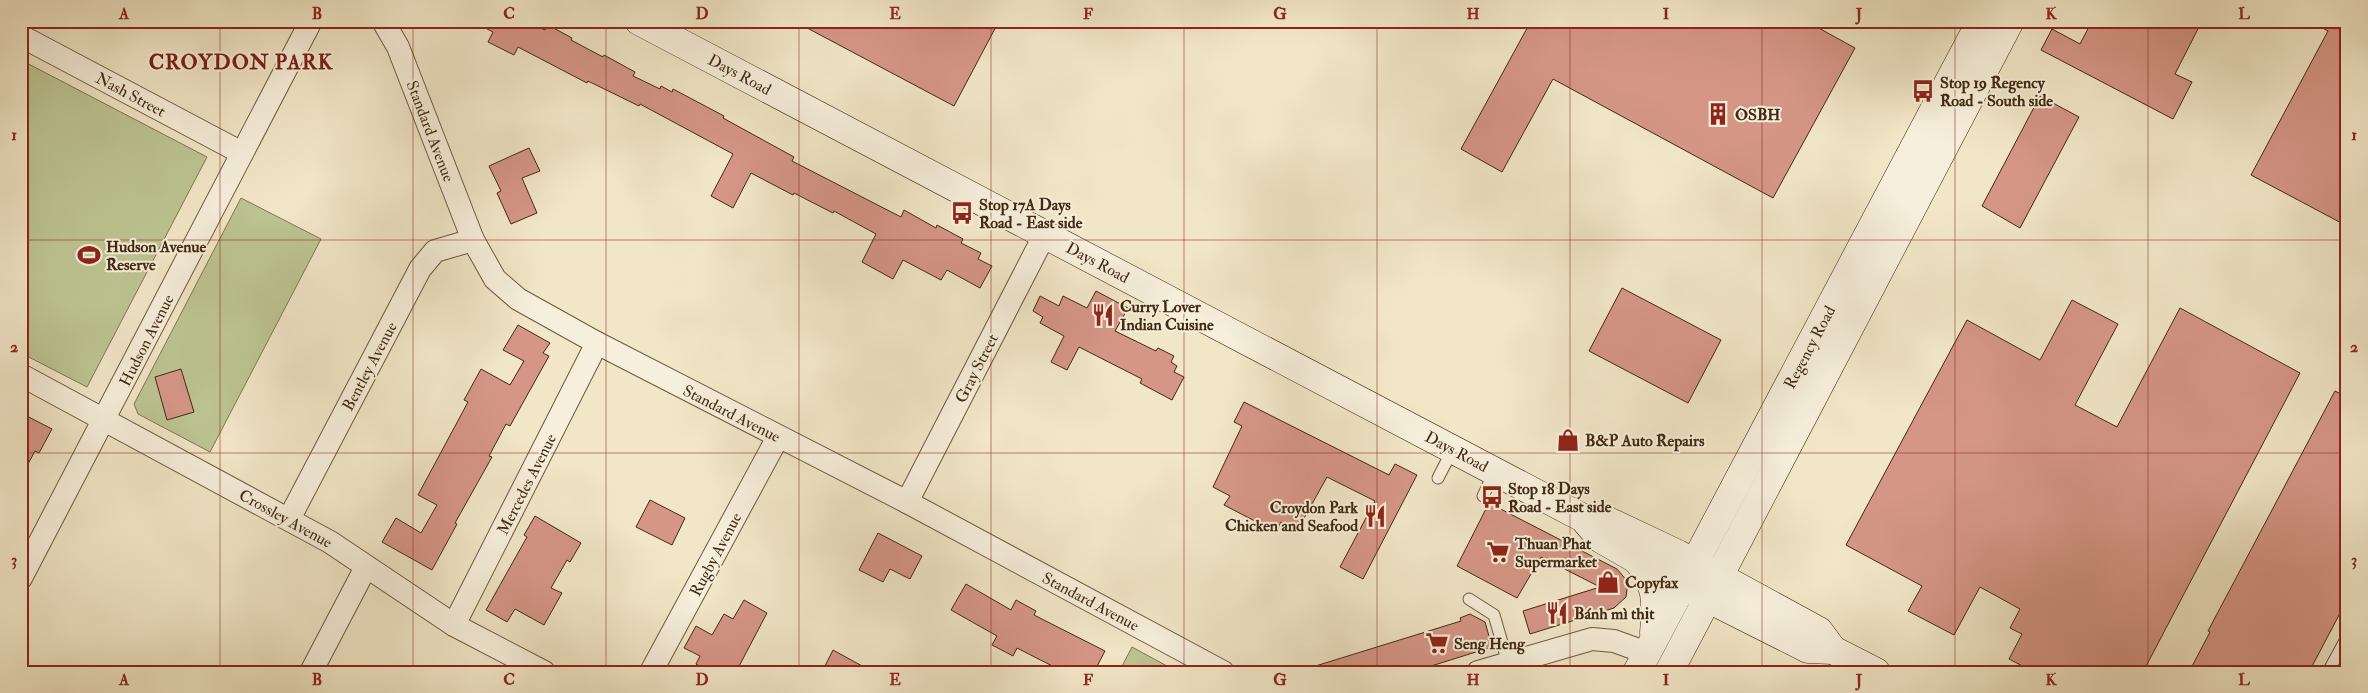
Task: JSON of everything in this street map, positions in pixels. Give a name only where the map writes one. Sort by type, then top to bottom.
[{"type":"main road","name":"Days Road","points":[[639,21],[1583,518],[1601,539],[1634,557],[1689,575],[1819,632],[1833,650],[1876,672]]},
{"type":"main road","name":"Regency Road","points":[[1646,656],[1981,21]]},
{"type":"main road","name":"Regency Road","points":[[1669,672],[2010,21]]},
{"type":"main road","name":"Days Road","points":[[1583,518],[1606,520],[1689,575]]},
{"type":"main road","points":[[1634,557],[1646,570],[1657,603],[1646,656]]},
{"type":"street","name":"Hudson Avenue","points":[[21,578],[105,420],[311,21]]},
{"type":"street","name":"Standard Avenue","points":[[383,21],[398,46],[473,240],[495,279],[518,299],[778,437],[907,502],[1223,672]]},
{"type":"street","name":"Nash Street","points":[[21,36],[242,153]]},
{"type":"street","name":"Gray Street","points":[[907,502],[1045,234]]},
{"type":"street","name":"Bentley Avenue","points":[[289,519],[420,269],[435,252],[473,240]]},
{"type":"street","name":"Mercedes Avenue","points":[[454,625],[598,343]]},
{"type":"street","name":"Crossley Avenue","points":[[21,375],[330,542],[454,625],[544,672]]},
{"type":"street","name":"Rugby Avenue","points":[[651,672],[778,437]]},
{"type":"street","points":[[312,672],[366,567]]},
{"type":"street","points":[[1478,672],[1512,665],[1592,639],[1614,641],[1646,656]]},
{"type":"lane","points":[[1438,478],[1453,449]]},
{"type":"lane","points":[[1483,496],[1495,471]]},
{"type":"lane","points":[[1469,599],[1494,615],[1512,665]]},
{"type":"lane","points":[[2328,672],[2347,636]]},
{"type":"green space","name":"Hudson Avenue Reserve","points":[[21,60],[207,157],[87,387],[21,353]]},
{"type":"green space","points":[[241,198],[321,239],[210,452],[138,414],[134,404]]},
{"type":"green space","points":[[1132,647],[1178,672],[1119,672]]},
{"type":"building","points":[[472,21],[526,21],[545,30],[548,25],[572,38],[571,40],[635,72],[633,76],[660,89],[661,86],[672,92],[673,89],[724,116],[723,118],[794,157],[792,161],[901,217],[904,210],[936,228],[937,225],[963,239],[961,243],[981,253],[978,259],[992,266],[980,288],[947,270],[941,280],[903,260],[893,279],[862,262],[876,234],[834,211],[833,213],[794,193],[793,195],[751,173],[733,208],[711,196],[733,154],[640,104],[639,106],[588,81],[587,83],[518,47],[514,55],[488,42],[493,32]]},
{"type":"building","points":[[794,21],[999,21],[954,106]]},
{"type":"building","name":"OSBH","points":[[1531,21],[1806,21],[1855,48],[1773,198],[1553,79],[1502,172],[1461,149]]},
{"type":"building","points":[[2092,21],[2202,21],[2175,74],[2192,82],[2173,119],[2041,50],[2052,29],[2080,44]]},
{"type":"building","points":[[2310,21],[2347,21],[2347,226],[2251,175],[2328,31]]},
{"type":"building","points":[[2040,96],[2079,117],[2020,228],[1982,206]]},
{"type":"building","points":[[529,148],[540,171],[522,178],[537,213],[511,224],[497,193],[501,191],[489,166]]},
{"type":"building","points":[[1622,288],[1721,340],[1688,403],[1589,351]]},
{"type":"building","points":[[1096,291],[1128,308],[1115,331],[1156,351],[1158,348],[1174,356],[1171,362],[1177,366],[1174,372],[1184,377],[1172,400],[1140,383],[1142,379],[1079,347],[1067,370],[1051,362],[1064,336],[1040,323],[1043,317],[1033,311],[1040,296],[1059,306],[1063,296],[1087,308]]},
{"type":"building","points":[[2072,300],[2118,324],[2075,405],[2117,427],[2180,308],[2300,373],[2143,672],[2034,672],[2009,659],[2022,634],[2010,628],[2020,609],[1980,587],[1954,635],[1908,611],[1922,586],[1846,545],[1967,320],[2040,360]]},
{"type":"building","points":[[518,325],[550,343],[543,353],[549,356],[510,426],[506,424],[489,456],[492,457],[455,523],[457,524],[432,570],[382,542],[396,518],[421,533],[437,505],[418,495],[468,402],[464,400],[481,369],[510,385],[524,361],[503,350]]},
{"type":"building","points":[[181,369],[194,412],[167,420],[155,377]]},
{"type":"building","points":[[2335,391],[2347,397],[2347,600],[2309,672],[2189,672],[2210,632],[2208,631]]},
{"type":"building","points":[[1244,402],[1389,475],[1395,464],[1417,475],[1363,579],[1340,567],[1375,501],[1327,477],[1297,531],[1281,522],[1276,532],[1224,505],[1230,496],[1213,487],[1242,426],[1234,422]]},
{"type":"building","points":[[21,413],[52,429],[39,453],[35,451],[21,477]]},
{"type":"building","points":[[650,500],[685,518],[672,545],[636,527]]},
{"type":"building","points":[[1489,503],[1617,569],[1628,582],[1626,597],[1614,608],[1530,634],[1523,611],[1600,587],[1541,557],[1517,598],[1457,566]]},
{"type":"building","points":[[535,516],[581,543],[570,562],[567,560],[551,588],[562,593],[544,625],[515,609],[507,622],[486,610],[527,537],[524,535]]},
{"type":"building","points":[[878,533],[922,556],[910,579],[890,569],[883,582],[859,570]]},
{"type":"building","points":[[966,584],[1011,610],[1016,600],[1036,611],[1034,615],[1105,651],[1094,672],[1064,672],[1017,648],[1013,656],[992,645],[997,636],[951,610]]},
{"type":"building","points":[[744,600],[767,613],[736,672],[711,672],[696,664],[700,656],[684,648],[696,626],[712,635],[724,614],[733,619]]},
{"type":"building","points":[[1470,614],[1485,622],[1492,647],[1412,672],[1309,672],[1309,668],[1461,621],[1460,618]]},
{"type":"building","points":[[833,650],[873,672],[822,672]]},
{"type":"place","name":"Stop 19 Regency Road - South side","points":[[1923,91]]},
{"type":"place","name":"OSBH","points":[[1718,114]]},
{"type":"place","name":"Stop 17A Days Road - East side","points":[[962,213]]},
{"type":"place","name":"Hudson Avenue Reserve","points":[[89,255]]},
{"type":"place","name":"Curry Lover Indian Cuisine","points":[[1103,315]]},
{"type":"place","name":"B&P Auto Repairs","points":[[1568,440]]},
{"type":"place","name":"Stop 18 Days Road - East side","points":[[1492,497]]},
{"type":"place","name":"Croydon Park Chicken and Seafood","points":[[1375,516]]},
{"type":"place","name":"Thuan Phat Supermarket","points":[[1498,552]]},
{"type":"place","name":"Copyfax","points":[[1608,582]]},
{"type":"place","name":"Bánh mì thịt","points":[[1557,613]]},
{"type":"place","name":"Seng Heng","points":[[1437,643]]},
{"type":"district","name":"CROYDON PARK","points":[[241,62]]}]
